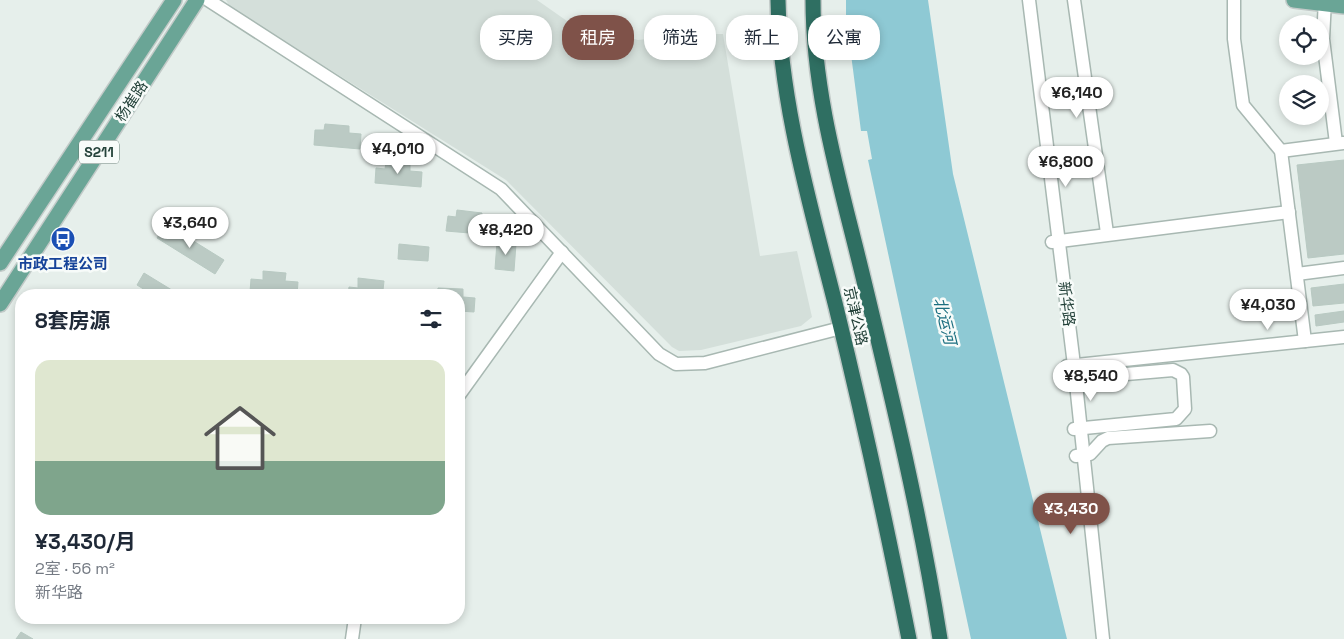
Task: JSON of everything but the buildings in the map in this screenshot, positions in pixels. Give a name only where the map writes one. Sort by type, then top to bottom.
[{"type":"highway","name":"京津公路","points":[[778,0],[778,15]]},
{"type":"highway","name":"京津公路","points":[[812,0],[816,73],[827,132],[898,433],[940,639]]},
{"type":"highway","name":"京津公路","points":[[782,60],[797,144],[841,328],[910,639]]},
{"type":"main road","name":"杨崔路","points":[[0,263],[174,0]]},
{"type":"main road","name":"杨崔路","points":[[0,304],[197,0]]},
{"type":"main road","points":[[771,0],[775,15]]},
{"type":"main road","points":[[1294,0],[1325,2],[1344,6]]},
{"type":"street","points":[[208,0],[501,189],[659,354],[676,364],[705,363],[841,328]]},
{"type":"street","name":"新华路","points":[[1024,0],[1034,103],[1055,241]]},
{"type":"street","name":"新华路","points":[[1029,0],[1055,241],[1103,639]]},
{"type":"street","points":[[1074,0],[1107,233]]},
{"type":"street","points":[[1234,0],[1234,39],[1243,105],[1281,151],[1305,341]]},
{"type":"street","points":[[1281,151],[1340,143],[1323,39],[1325,2]]},
{"type":"street","points":[[1055,241],[1107,233],[1289,212]]},
{"type":"street","points":[[465,387],[562,252]]},
{"type":"street","points":[[1297,274],[1344,268]]},
{"type":"street","points":[[1071,372],[1344,337]]},
{"type":"street","points":[[1071,372],[1173,370],[1181,374],[1184,393],[1185,409],[1176,420],[1077,428]]},
{"type":"street","points":[[1080,456],[1090,454],[1102,441],[1108,438],[1210,431]]},
{"type":"street","name":"新华路","points":[[1080,456],[1096,639]]},
{"type":"street","points":[[352,639],[354,624]]},
{"type":"shaded area","points":[[226,0],[537,0],[562,18],[562,60],[634,60],[634,39],[644,39],[644,60],[716,60],[716,34],[723,34],[760,256],[797,251],[812,317],[801,326],[701,350],[679,351],[672,347],[506,180],[230,7]]},
{"type":"water","name":"北运河","points":[[846,0],[928,0],[953,174],[1067,639],[971,639],[868,160],[872,159],[867,131],[861,131],[852,60],[880,60],[880,15],[846,15]]},
{"type":"place","name":"市政工程公司","points":[[63,239]]}]
